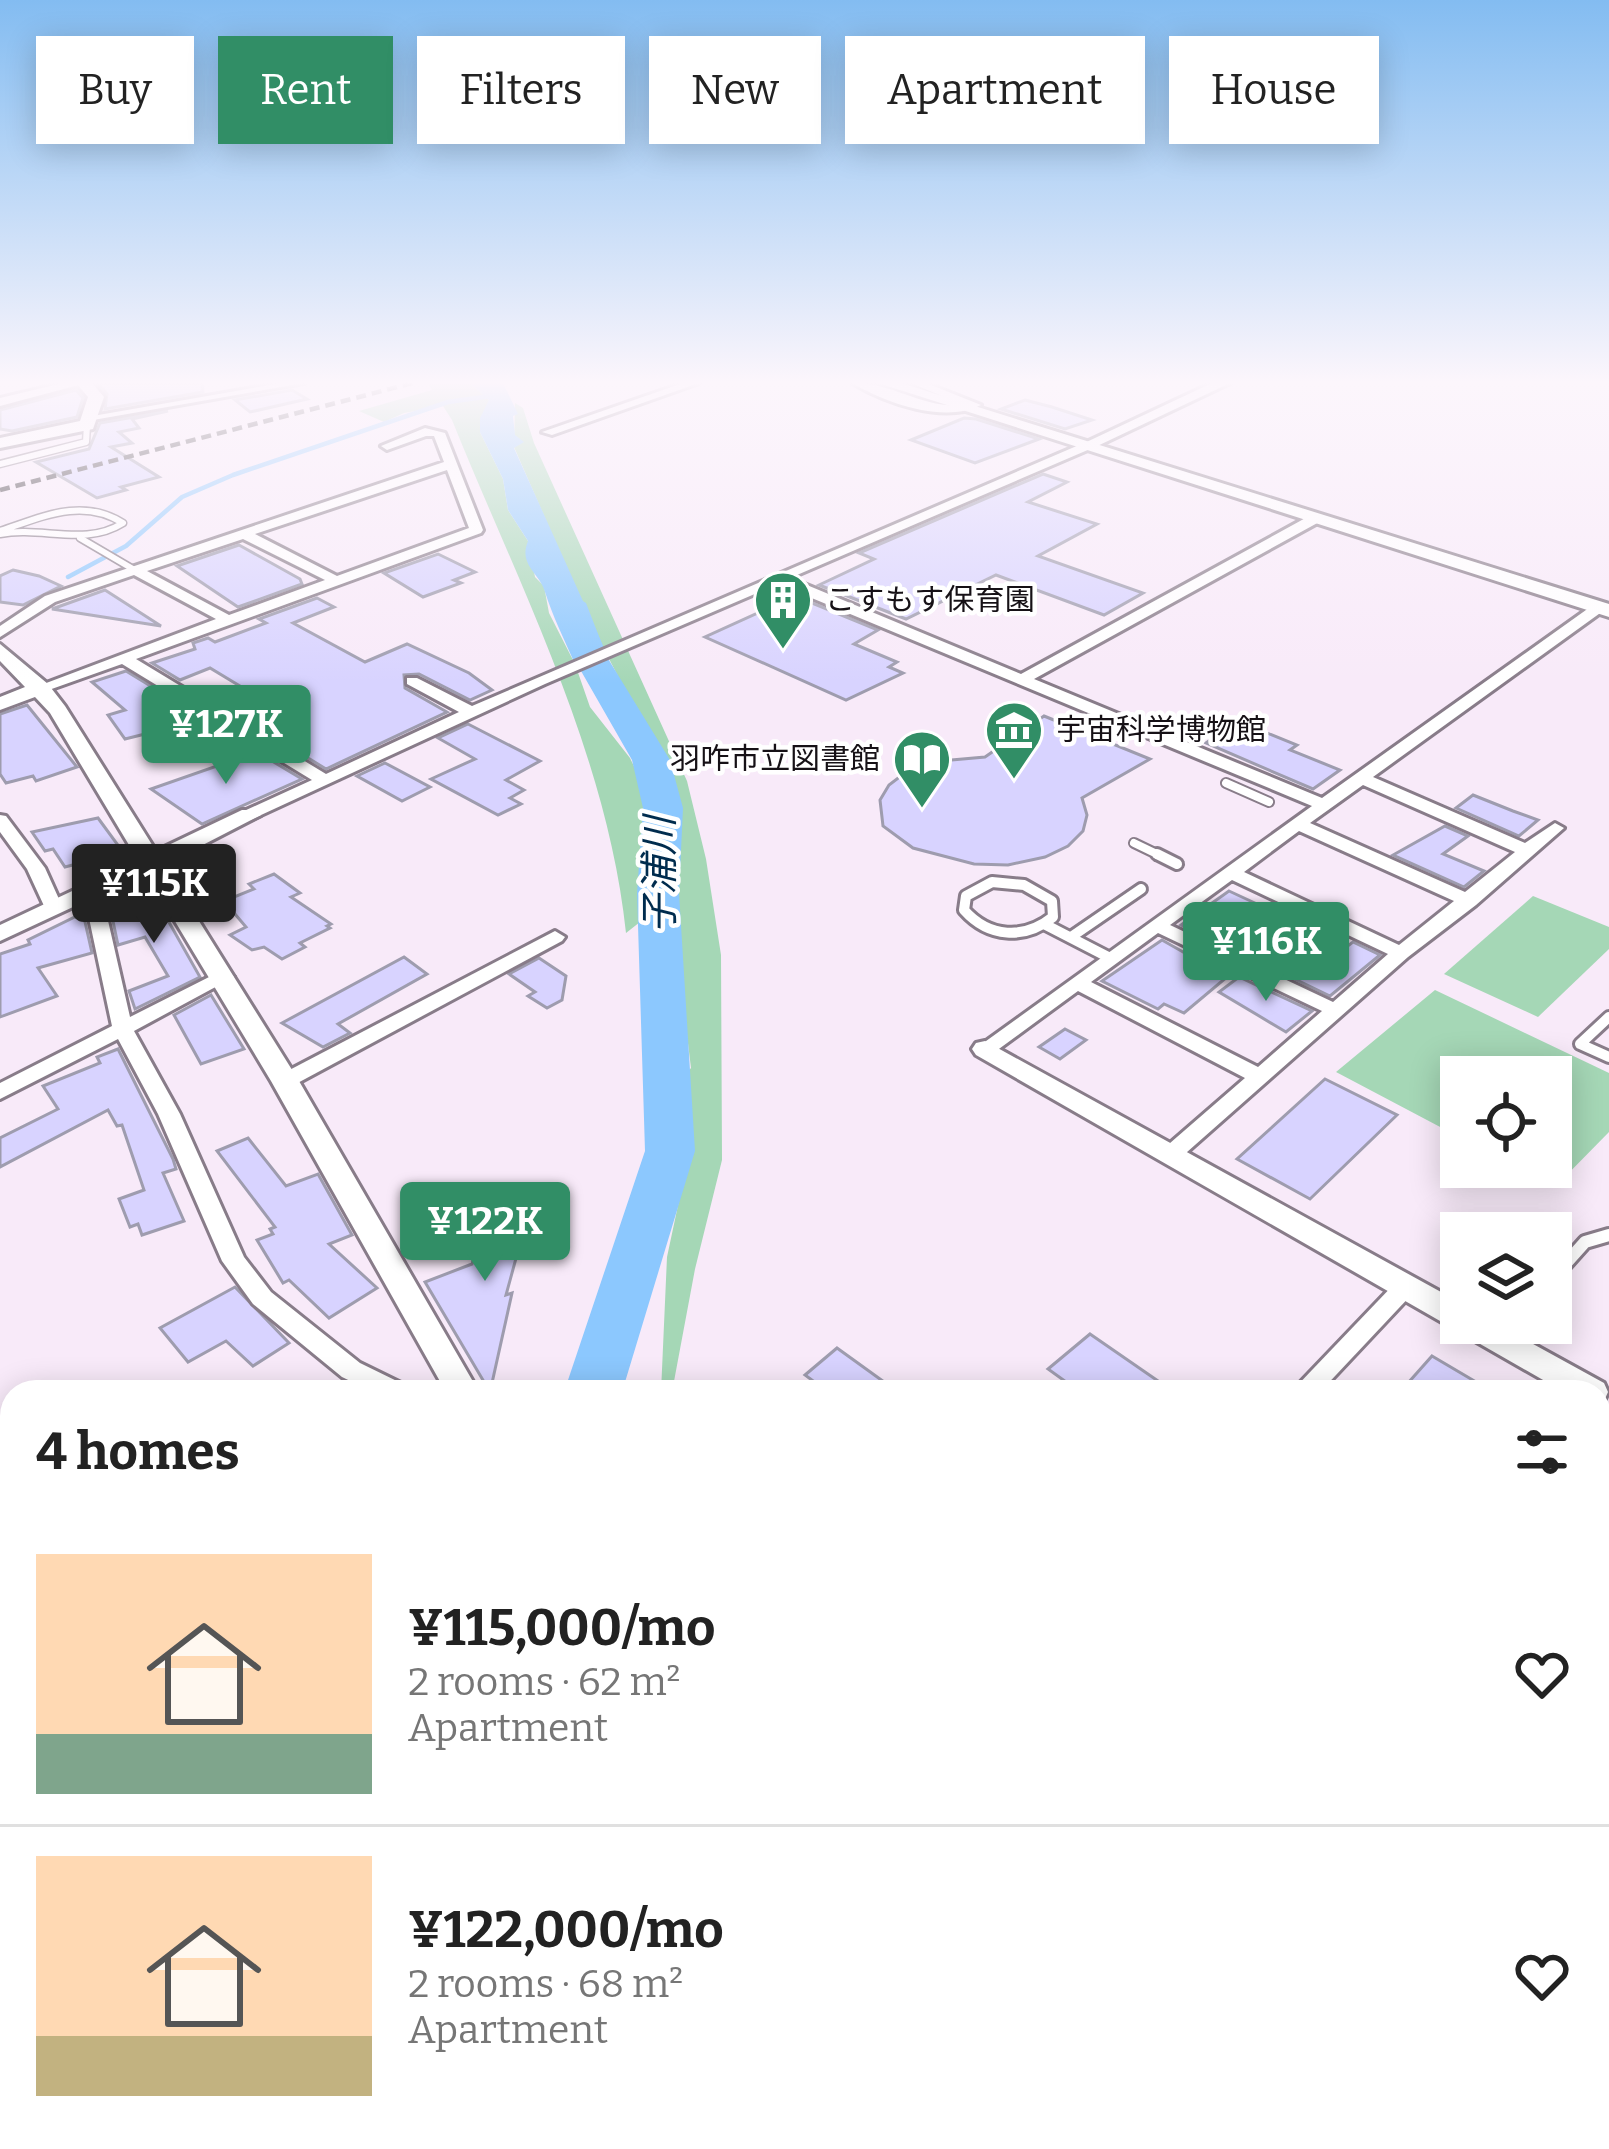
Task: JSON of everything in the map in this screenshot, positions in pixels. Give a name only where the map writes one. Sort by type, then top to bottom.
[{"type":"main road","points":[[1205,483],[1603,609]]},
{"type":"street","points":[[0,633],[50,599],[400,483]]},
{"type":"street","points":[[0,704],[476,530],[458,483]]},
{"type":"street","points":[[0,934],[471,712],[991,483]]},
{"type":"street","points":[[1022,679],[1316,518]]},
{"type":"street","points":[[247,535],[338,580]]},
{"type":"street","points":[[138,572],[228,620]]},
{"type":"street","points":[[777,578],[1324,805]]},
{"type":"street","points":[[1440,1306],[985,1049],[1603,609]]},
{"type":"street","points":[[0,650],[41,688],[152,861],[456,1380]]},
{"type":"street","points":[[124,658],[324,780]]},
{"type":"street","points":[[412,682],[471,712]]},
{"type":"street","points":[[1363,778],[1524,849]]},
{"type":"street","points":[[0,820],[36,868],[54,908]]},
{"type":"street","points":[[1300,825],[1469,901]]},
{"type":"street","points":[[1170,1155],[1401,953],[1555,828]]},
{"type":"street","points":[[1230,872],[1401,953]]},
{"type":"street","points":[[92,890],[123,1029],[170,1114],[234,1261],[262,1298],[351,1370],[371,1380]]},
{"type":"street","points":[[1156,925],[1335,1010]]},
{"type":"street","points":[[285,1081],[555,937]]},
{"type":"street","points":[[0,1092],[224,977]]},
{"type":"street","points":[[1077,982],[1261,1076]]},
{"type":"street","points":[[1316,1380],[1406,1286]]},
{"type":"street","points":[[1517,1344],[1574,1380]]},
{"type":"lane","points":[[0,533],[77,507],[108,511],[123,524],[80,538]]},
{"type":"lane","points":[[0,533],[32,528],[80,538],[138,572]]},
{"type":"lane","points":[[1226,783],[1269,802]]},
{"type":"lane","points":[[1134,843],[1177,864]]},
{"type":"lane","points":[[1046,925],[1053,917],[1052,901],[1019,883],[981,886],[963,903],[974,923],[995,932],[1015,934],[1046,925],[1110,958]]},
{"type":"lane","points":[[1071,937],[1141,889]]},
{"type":"lane","points":[[1609,1017],[1580,1044],[1609,1057]]},
{"type":"lane","points":[[1572,1257],[1585,1242],[1609,1235]]},
{"type":"green space","points":[[479,483],[504,483],[508,510],[528,541],[535,577],[544,586],[549,613],[590,707],[630,758],[642,783],[649,809],[640,922],[626,933],[600,800],[531,608]]},
{"type":"green space","points":[[530,483],[552,483],[687,781],[706,859],[721,955],[722,1160],[674,1380],[662,1380],[667,1257],[690,1149],[680,1137],[681,1079],[691,1068],[669,887],[677,866],[672,797],[649,736],[592,626]]},
{"type":"green space","points":[[1533,896],[1609,927],[1609,949],[1538,1017],[1444,974]]},
{"type":"green space","points":[[1435,990],[1609,1073],[1609,1132],[1572,1170],[1572,1056],[1440,1056],[1440,1127],[1336,1072]]},
{"type":"water","points":[[504,483],[530,483],[605,650],[575,664],[528,563],[528,541],[508,510]]},
{"type":"building","points":[[72,483],[135,483],[121,487],[126,490],[97,498]]},
{"type":"building","points":[[1021,483],[1064,483],[1028,502],[1097,524],[1038,556],[1143,593],[1104,615],[996,575],[906,619],[819,585],[874,559],[859,553]]},
{"type":"building","points":[[239,545],[302,584],[238,607],[177,566]]},
{"type":"building","points":[[438,554],[475,572],[454,580],[461,583],[423,597],[384,573]]},
{"type":"building","points":[[13,570],[61,586],[23,605],[0,602],[0,576]]},
{"type":"building","points":[[105,590],[161,626],[52,609]]},
{"type":"building","name":"こすもす保育園","points":[[795,596],[878,630],[854,644],[897,662],[889,667],[903,673],[846,700],[705,637]]},
{"type":"building","points":[[317,598],[334,607],[293,623],[365,662],[407,644],[469,673],[492,690],[470,700],[419,674],[404,675],[405,688],[447,712],[326,769],[233,712],[263,700],[210,668],[180,680],[152,663],[195,649],[193,643],[208,638],[215,642],[266,623],[259,619]]},
{"type":"building","points":[[126,671],[180,704],[161,710],[165,716],[157,718],[165,729],[125,739],[108,715],[125,710],[92,682]]},
{"type":"building","points":[[27,705],[77,767],[36,781],[33,776],[6,783],[0,774],[0,714]]},
{"type":"building","points":[[1044,716],[1150,759],[1082,798],[1087,815],[1083,831],[1068,846],[1008,865],[974,864],[913,848],[883,826],[880,800],[889,785],[906,772],[929,762],[985,757]]},
{"type":"building","points":[[1237,721],[1297,745],[1290,750],[1340,770],[1313,789],[1206,743]]},
{"type":"building","points":[[468,724],[540,761],[506,780],[524,790],[510,798],[521,804],[498,815],[431,779],[475,759],[438,738]]},
{"type":"building","points":[[257,752],[302,779],[202,824],[151,789]]},
{"type":"building","points":[[385,763],[430,787],[402,801],[357,776]]},
{"type":"building","points":[[1473,795],[1538,820],[1519,836],[1456,808]]},
{"type":"building","points":[[98,818],[123,852],[65,867],[53,849],[45,851],[32,832]]},
{"type":"building","points":[[1445,826],[1468,836],[1443,854],[1484,871],[1464,887],[1393,855]]},
{"type":"building","points":[[274,874],[300,893],[291,897],[331,924],[300,943],[305,947],[282,959],[264,947],[252,950],[230,935],[246,927],[224,901],[254,889],[249,884]]},
{"type":"building","points":[[1229,891],[1257,904],[1212,940],[1181,925]]},
{"type":"building","points":[[153,894],[200,977],[135,1009],[129,991],[168,976],[145,937],[118,945],[110,907]]},
{"type":"building","points":[[83,913],[92,953],[38,968],[57,996],[0,1017],[0,954],[30,944],[28,940]]},
{"type":"building","points":[[1303,928],[1345,948],[1353,942],[1380,955],[1330,996],[1259,962]]},
{"type":"building","points":[[1162,940],[1227,977],[1184,1013],[1164,1004],[1158,1009],[1102,981]]},
{"type":"building","points":[[404,957],[427,974],[338,1024],[350,1033],[323,1047],[282,1023]]},
{"type":"building","points":[[539,958],[566,976],[562,1000],[547,1008],[528,996],[535,992],[509,974]]},
{"type":"building","points":[[1239,977],[1312,1011],[1286,1032],[1219,992]]},
{"type":"building","points":[[211,995],[244,1049],[201,1064],[174,1015]]},
{"type":"building","points":[[1065,1029],[1086,1040],[1060,1059],[1039,1047]]},
{"type":"building","points":[[118,1049],[173,1159],[176,1169],[163,1173],[184,1221],[142,1235],[138,1224],[130,1227],[119,1199],[144,1190],[122,1125],[117,1126],[108,1110],[0,1167],[0,1138],[58,1109],[43,1086],[100,1063],[97,1057]]},
{"type":"building","points":[[1325,1079],[1397,1115],[1310,1199],[1237,1159]]},
{"type":"building","points":[[248,1138],[286,1186],[318,1174],[352,1235],[329,1244],[377,1288],[329,1318],[289,1280],[283,1283],[257,1240],[273,1234],[270,1229],[275,1227],[217,1151]]},
{"type":"building","points":[[493,1193],[533,1196],[506,1295],[512,1293],[493,1380],[483,1380],[425,1282],[472,1264]]},
{"type":"building","points":[[235,1287],[289,1343],[253,1366],[226,1341],[188,1362],[160,1328]]},
{"type":"building","points":[[1090,1334],[1157,1380],[1063,1380],[1048,1369]]},
{"type":"building","points":[[837,1348],[881,1380],[812,1380],[805,1375]]},
{"type":"building","points":[[1432,1356],[1473,1380],[1411,1380]]},
{"type":"waterway","points":[[68,577],[126,546],[182,497],[214,483]]},
{"type":"waterway","name":"子浦川","points":[[570,603],[590,657],[651,760],[663,808],[658,893],[670,1151],[597,1380]]},
{"type":"railway","points":[[0,490],[26,483]]},
{"type":"place","name":"こすもす保育園","points":[[783,651]]},
{"type":"place","name":"宇宙科学博物館","points":[[1014,781]]},
{"type":"place","name":"羽咋市立図書館","points":[[922,810]]}]
